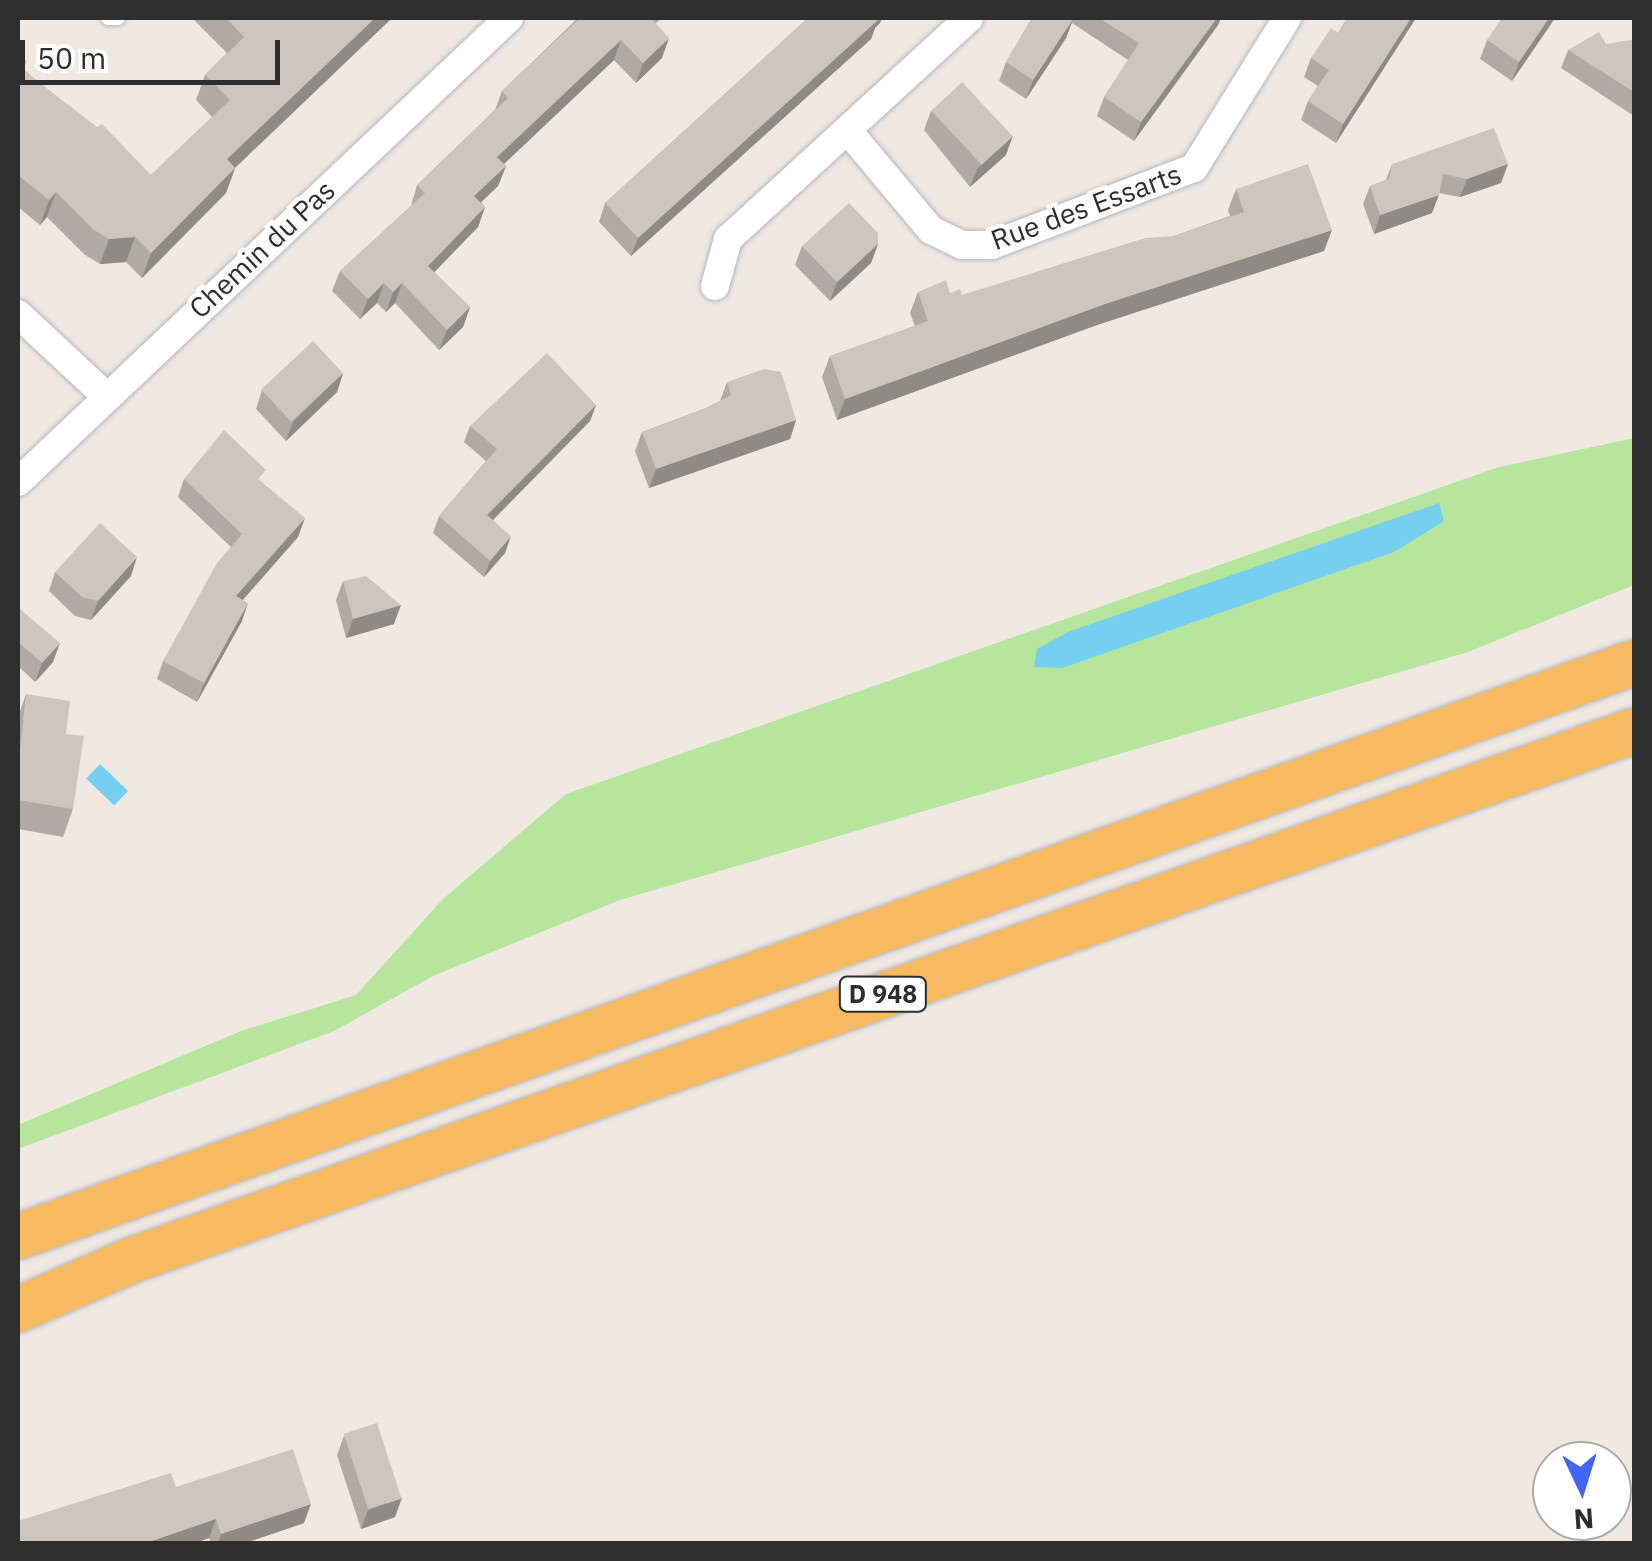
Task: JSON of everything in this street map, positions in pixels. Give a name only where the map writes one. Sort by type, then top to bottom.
[{"type":"highway","name":"D 948","points":[[18,1236],[1634,662]]},
{"type":"highway","name":"D 948","points":[[18,1289],[133,1259],[1634,730]]},
{"type":"highway","points":[[18,1309],[133,1259]]},
{"type":"street","name":"Chemin du Pas","points":[[18,482],[509,18]]},
{"type":"street","points":[[715,286],[728,239],[969,18]]},
{"type":"street","name":"Rue des Essarts","points":[[849,132],[932,230],[962,244],[992,246],[1194,168],[1287,18]]},
{"type":"street","points":[[18,314],[106,396]]},
{"type":"lane","points":[[108,18],[118,18]]},
{"type":"green space","points":[[1634,438],[1634,585],[1468,652],[620,900],[433,976],[334,1031],[18,1149],[18,1125],[241,1031],[356,995],[443,899],[566,794],[1499,467]]},
{"type":"water","points":[[1439,503],[1444,521],[1394,552],[1062,668],[1034,667],[1037,649],[1068,632]]},
{"type":"water","points":[[100,764],[128,791],[114,805],[86,778]]},
{"type":"building","points":[[226,18],[375,18],[227,159],[235,168],[151,253],[135,237],[109,239],[94,230],[56,192],[49,200],[18,175],[18,56],[27,61],[23,70],[97,127],[102,124],[151,175],[230,100],[205,75],[244,37]]},
{"type":"building","points":[[580,18],[651,18],[669,38],[643,63],[621,40],[497,157],[506,166],[474,196],[485,207],[428,266],[470,307],[447,330],[402,283],[393,292],[384,283],[368,299],[340,271],[425,193],[417,185],[508,98],[502,91]]},
{"type":"building","points":[[808,18],[878,20],[638,238],[605,203]]},
{"type":"building","points":[[1032,18],[1073,19],[1033,80],[1006,62]]},
{"type":"building","points":[[1099,18],[1217,18],[1141,122],[1104,97],[1139,43]]},
{"type":"building","points":[[1347,18],[1411,18],[1343,124],[1308,101],[1329,70],[1311,58],[1331,28],[1338,33]]},
{"type":"building","points":[[1502,18],[1549,18],[1519,62],[1487,40]]},
{"type":"building","points":[[1599,32],[1606,44],[1634,42],[1634,92],[1568,50]]},
{"type":"building","points":[[962,82],[1012,136],[982,165],[931,111]]},
{"type":"building","points":[[1494,128],[1508,164],[1467,179],[1443,174],[1439,195],[1380,215],[1370,186],[1389,179],[1392,164]]},
{"type":"building","points":[[1308,164],[1332,230],[1105,304],[845,399],[830,356],[928,321],[918,292],[946,280],[950,293],[960,289],[962,295],[1145,238],[1174,236],[1244,212],[1236,189]]},
{"type":"building","points":[[849,203],[878,233],[878,244],[837,282],[802,246]]},
{"type":"building","points":[[313,341],[343,373],[291,422],[261,389]]},
{"type":"building","points":[[547,353],[596,405],[487,515],[511,536],[490,561],[439,516],[497,449],[470,426]]},
{"type":"building","points":[[764,369],[781,372],[796,420],[656,469],[642,432],[706,408],[731,395],[727,382]]},
{"type":"building","points":[[224,430],[266,470],[258,479],[305,518],[236,596],[248,603],[204,683],[163,661],[217,563],[242,534],[184,479]]},
{"type":"building","points":[[100,523],[137,557],[98,601],[82,597],[55,572]]},
{"type":"building","points":[[366,576],[401,605],[353,619],[343,581]]},
{"type":"building","points":[[20,609],[60,643],[42,663],[18,642]]},
{"type":"building","points":[[26,694],[70,701],[66,734],[84,736],[73,809],[18,800]]},
{"type":"building","points":[[377,1423],[401,1498],[368,1509],[344,1434]]},
{"type":"building","points":[[293,1449],[311,1504],[221,1534],[216,1519],[143,1544],[18,1544],[18,1521],[171,1473],[176,1487]]}]
